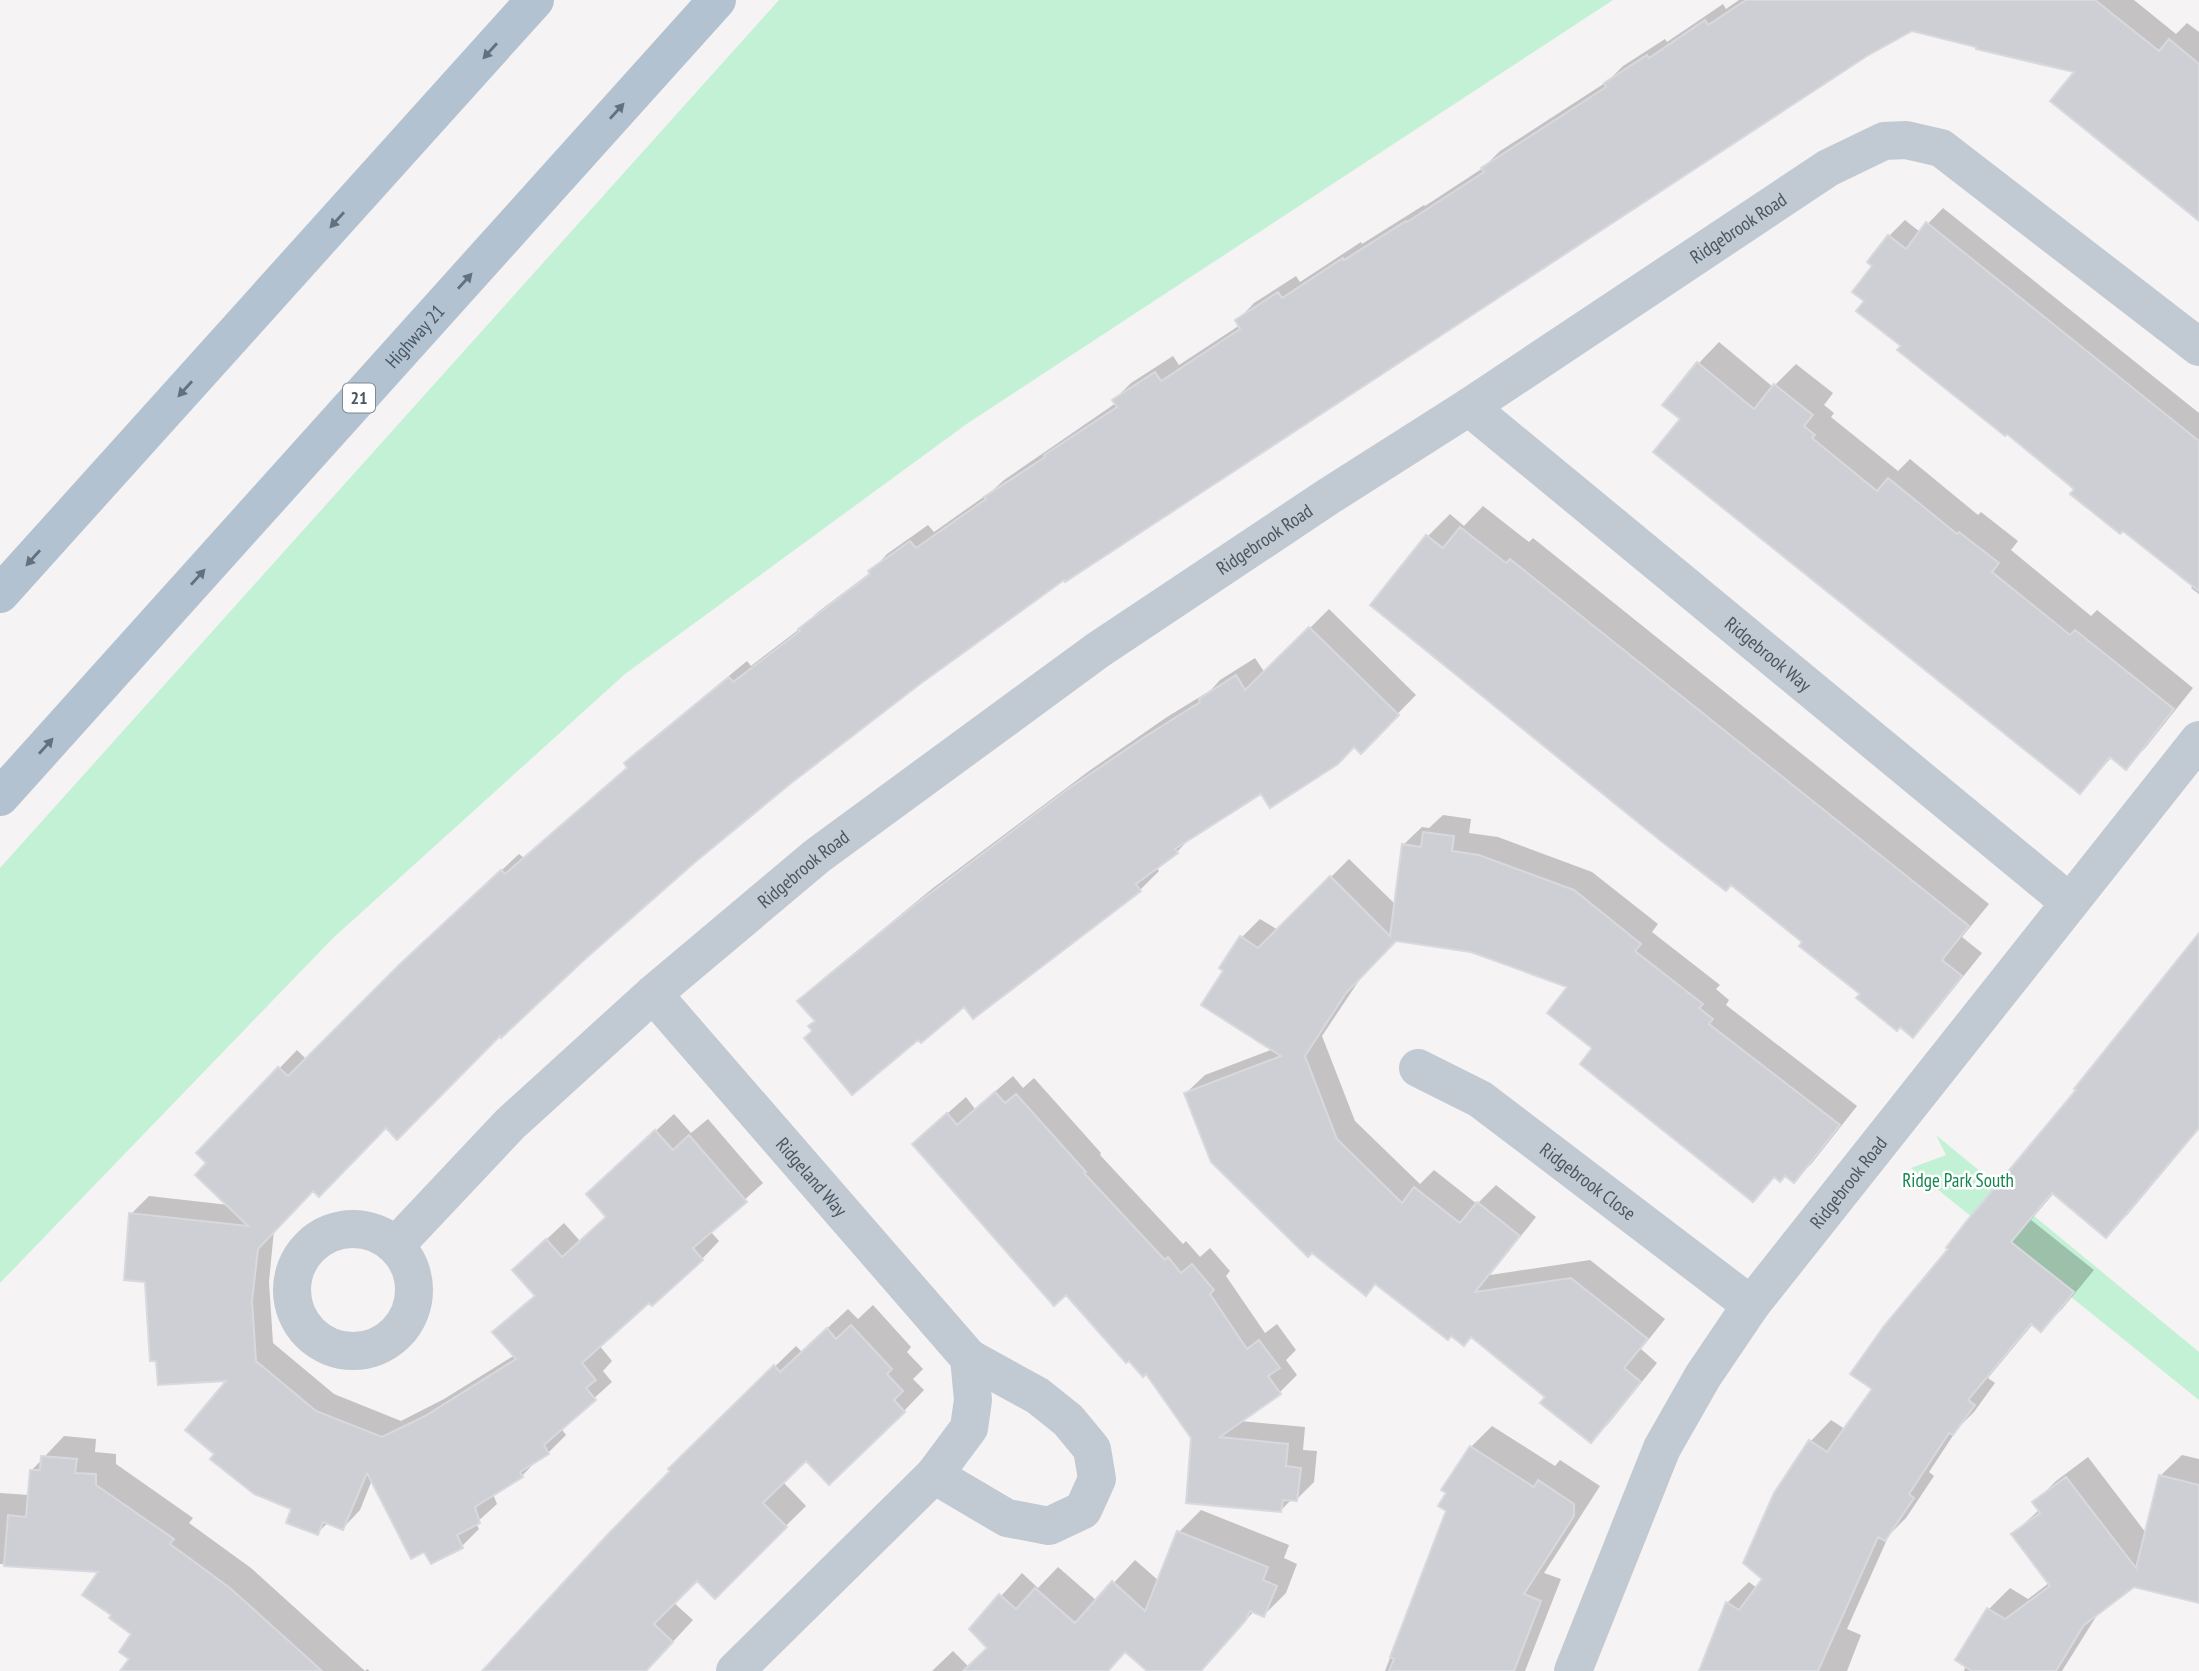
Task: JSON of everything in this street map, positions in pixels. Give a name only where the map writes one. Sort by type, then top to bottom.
[{"type":"main road","points":[[0,594],[535,0]]},
{"type":"main road","name":"Highway 21","points":[[0,797],[717,0]]},
{"type":"street","name":"Ridgebrook Road","points":[[396,1245],[510,1124],[653,993],[817,856],[1098,650],[1828,169],[1884,141],[1906,139],[1941,148],[2199,347]]},
{"type":"street","name":"Ridgebrook Way","points":[[1469,407],[2069,902]]},
{"type":"street","name":"Ridgebrook Road","points":[[1573,1671],[1662,1448],[1703,1376],[1751,1305],[2199,740]]},
{"type":"street","name":"Ridgeland Way","points":[[653,993],[969,1358],[1038,1396],[1068,1420],[1092,1450],[1097,1479],[1083,1510],[1049,1526],[1007,1518],[934,1475]]},
{"type":"street","name":"Ridgebrook Close","points":[[1418,1068],[1480,1099],[1751,1305]]},
{"type":"street","points":[[735,1671],[934,1475],[969,1428],[974,1400],[969,1358]]},
{"type":"green space","points":[[779,0],[1613,0],[968,423],[625,674],[332,939],[0,1283],[0,868]]},
{"type":"green space","name":"Ridge Park South","points":[[1936,1135],[2199,1352],[2199,1400],[1911,1168],[1946,1155]]},
{"type":"building","points":[[1746,0],[2095,0],[2159,51],[2169,39],[2199,64],[2199,221],[2050,101],[2074,72],[1912,31],[1867,56],[1065,582],[1064,580],[920,684],[790,784],[694,863],[501,1038],[500,1036],[397,1140],[386,1128],[319,1197],[313,1191],[258,1249],[252,1301],[256,1361],[316,1411],[382,1437],[425,1416],[516,1359],[492,1332],[535,1296],[512,1270],[546,1239],[562,1257],[606,1217],[586,1194],[655,1130],[673,1150],[689,1135],[747,1202],[693,1248],[703,1260],[652,1306],[649,1303],[582,1363],[596,1380],[586,1388],[596,1400],[544,1445],[549,1454],[520,1472],[523,1477],[475,1507],[480,1523],[457,1535],[463,1548],[431,1564],[424,1552],[411,1559],[367,1473],[343,1530],[323,1522],[318,1535],[286,1523],[291,1509],[254,1494],[210,1459],[214,1454],[185,1430],[226,1381],[158,1385],[156,1361],[150,1361],[145,1282],[124,1280],[129,1213],[248,1226],[195,1175],[206,1163],[196,1153],[278,1067],[288,1076],[399,965],[501,870],[505,874],[627,768],[624,763],[729,677],[733,682],[800,631],[798,629],[870,574],[868,571],[910,541],[916,548],[986,499],[984,497],[1117,407],[1112,400],[1155,372],[1161,381],[1240,329],[1235,320],[1278,292],[1282,298],[1343,258],[1344,260],[1407,222],[1484,172],[1481,168],[1606,87],[1604,83],[1647,55],[1649,58],[1705,20],[1708,25]]},
{"type":"building","points":[[1926,222],[2199,441],[2199,591],[2123,531],[2120,534],[2070,494],[2074,489],[1897,350],[1901,346],[1856,311],[1864,301],[1852,292],[1872,266],[1867,262],[1888,235],[1906,249]]},
{"type":"building","points":[[1697,362],[1754,409],[1774,384],[1813,415],[1804,426],[1815,435],[1812,438],[1877,491],[1888,478],[1957,534],[1959,532],[1999,563],[1992,572],[2070,635],[2075,630],[2174,709],[2126,770],[2110,757],[2080,794],[1653,452],[1680,419],[1662,405]]},
{"type":"building","points":[[1460,527],[1506,563],[1510,559],[1969,926],[1942,960],[1962,976],[1913,1038],[1900,1027],[1897,1031],[1856,998],[1860,994],[1799,946],[1802,942],[1731,885],[1726,891],[1661,841],[1370,605],[1426,535],[1443,548]]},
{"type":"building","points":[[1309,627],[1399,715],[1361,754],[1354,747],[1338,764],[1270,808],[1261,794],[1175,849],[1178,853],[1136,884],[1141,891],[973,1019],[964,1007],[921,1043],[918,1040],[852,1095],[804,1038],[812,1031],[808,1026],[815,1021],[797,1001],[912,907],[1068,789],[1200,702],[1199,699],[1236,675],[1245,690]]},
{"type":"building","points":[[1423,832],[1454,836],[1452,851],[1479,855],[1574,890],[1641,944],[1635,951],[1703,1004],[1699,1008],[1713,1019],[1709,1024],[1840,1125],[1794,1183],[1785,1176],[1780,1182],[1774,1177],[1753,1202],[1580,1064],[1592,1048],[1547,1013],[1567,987],[1471,952],[1396,941],[1346,993],[1305,1056],[1337,1139],[1402,1203],[1414,1187],[1460,1223],[1477,1202],[1520,1236],[1475,1292],[1571,1278],[1648,1339],[1624,1368],[1641,1382],[1591,1443],[1540,1403],[1545,1397],[1471,1337],[1464,1346],[1451,1336],[1448,1340],[1375,1284],[1366,1296],[1312,1253],[1308,1257],[1211,1162],[1184,1093],[1281,1056],[1201,1005],[1223,971],[1219,968],[1240,936],[1258,948],[1330,876],[1390,936],[1402,844],[1421,847]]},
{"type":"building","points":[[2199,933],[2199,1128],[2106,1238],[2052,1193],[2011,1242],[2074,1292],[2041,1332],[2031,1324],[1968,1400],[1975,1405],[1953,1435],[1949,1433],[1909,1494],[1914,1498],[1885,1541],[1878,1537],[1818,1671],[1699,1671],[1726,1602],[1739,1610],[1762,1579],[1743,1563],[1774,1493],[1809,1440],[1827,1452],[1872,1389],[1850,1374],[1966,1222],[2076,1090],[2074,1089]]},
{"type":"building","points":[[995,1092],[1005,1103],[1016,1094],[1086,1172],[1084,1173],[1165,1260],[1168,1257],[1181,1273],[1192,1264],[1214,1290],[1210,1294],[1247,1349],[1259,1340],[1280,1368],[1268,1376],[1281,1394],[1220,1437],[1288,1444],[1286,1466],[1301,1468],[1297,1501],[1283,1500],[1281,1512],[1186,1503],[1191,1438],[1146,1374],[1143,1377],[1129,1361],[1126,1363],[1066,1295],[1054,1306],[912,1144],[947,1113],[957,1125]]},
{"type":"building","points":[[851,1325],[892,1369],[887,1374],[903,1391],[894,1400],[905,1412],[829,1485],[806,1461],[763,1503],[787,1527],[715,1599],[697,1581],[654,1624],[673,1642],[646,1671],[482,1671],[670,1471],[668,1469],[774,1365],[780,1372],[827,1328],[836,1339]]},
{"type":"building","points":[[1470,1446],[1534,1487],[1538,1480],[1574,1504],[1574,1516],[1524,1594],[1541,1601],[1514,1671],[1389,1671],[1394,1659],[1390,1657],[1446,1511],[1438,1506],[1446,1493],[1441,1490]]},
{"type":"building","points":[[41,1456],[77,1459],[75,1473],[96,1474],[96,1485],[174,1539],[170,1544],[230,1588],[322,1671],[120,1671],[129,1659],[119,1652],[131,1634],[109,1618],[111,1615],[82,1595],[98,1572],[4,1566],[8,1515],[26,1517],[30,1470],[40,1470]]},
{"type":"building","points":[[2159,1475],[2199,1485],[2199,1603],[2134,1587],[2084,1625],[2056,1671],[1972,1671],[1955,1660],[1987,1608],[2005,1619],[2050,1586],[2011,1534],[2040,1513],[2032,1502],[2066,1477],[2136,1568]]},
{"type":"building","points":[[1177,1531],[1268,1567],[1263,1580],[1277,1586],[1264,1617],[1250,1611],[1246,1620],[1201,1671],[1147,1671],[1125,1652],[1108,1671],[963,1671],[987,1648],[969,1629],[999,1594],[1016,1609],[1035,1588],[1075,1623],[1112,1581],[1145,1611]]}]
